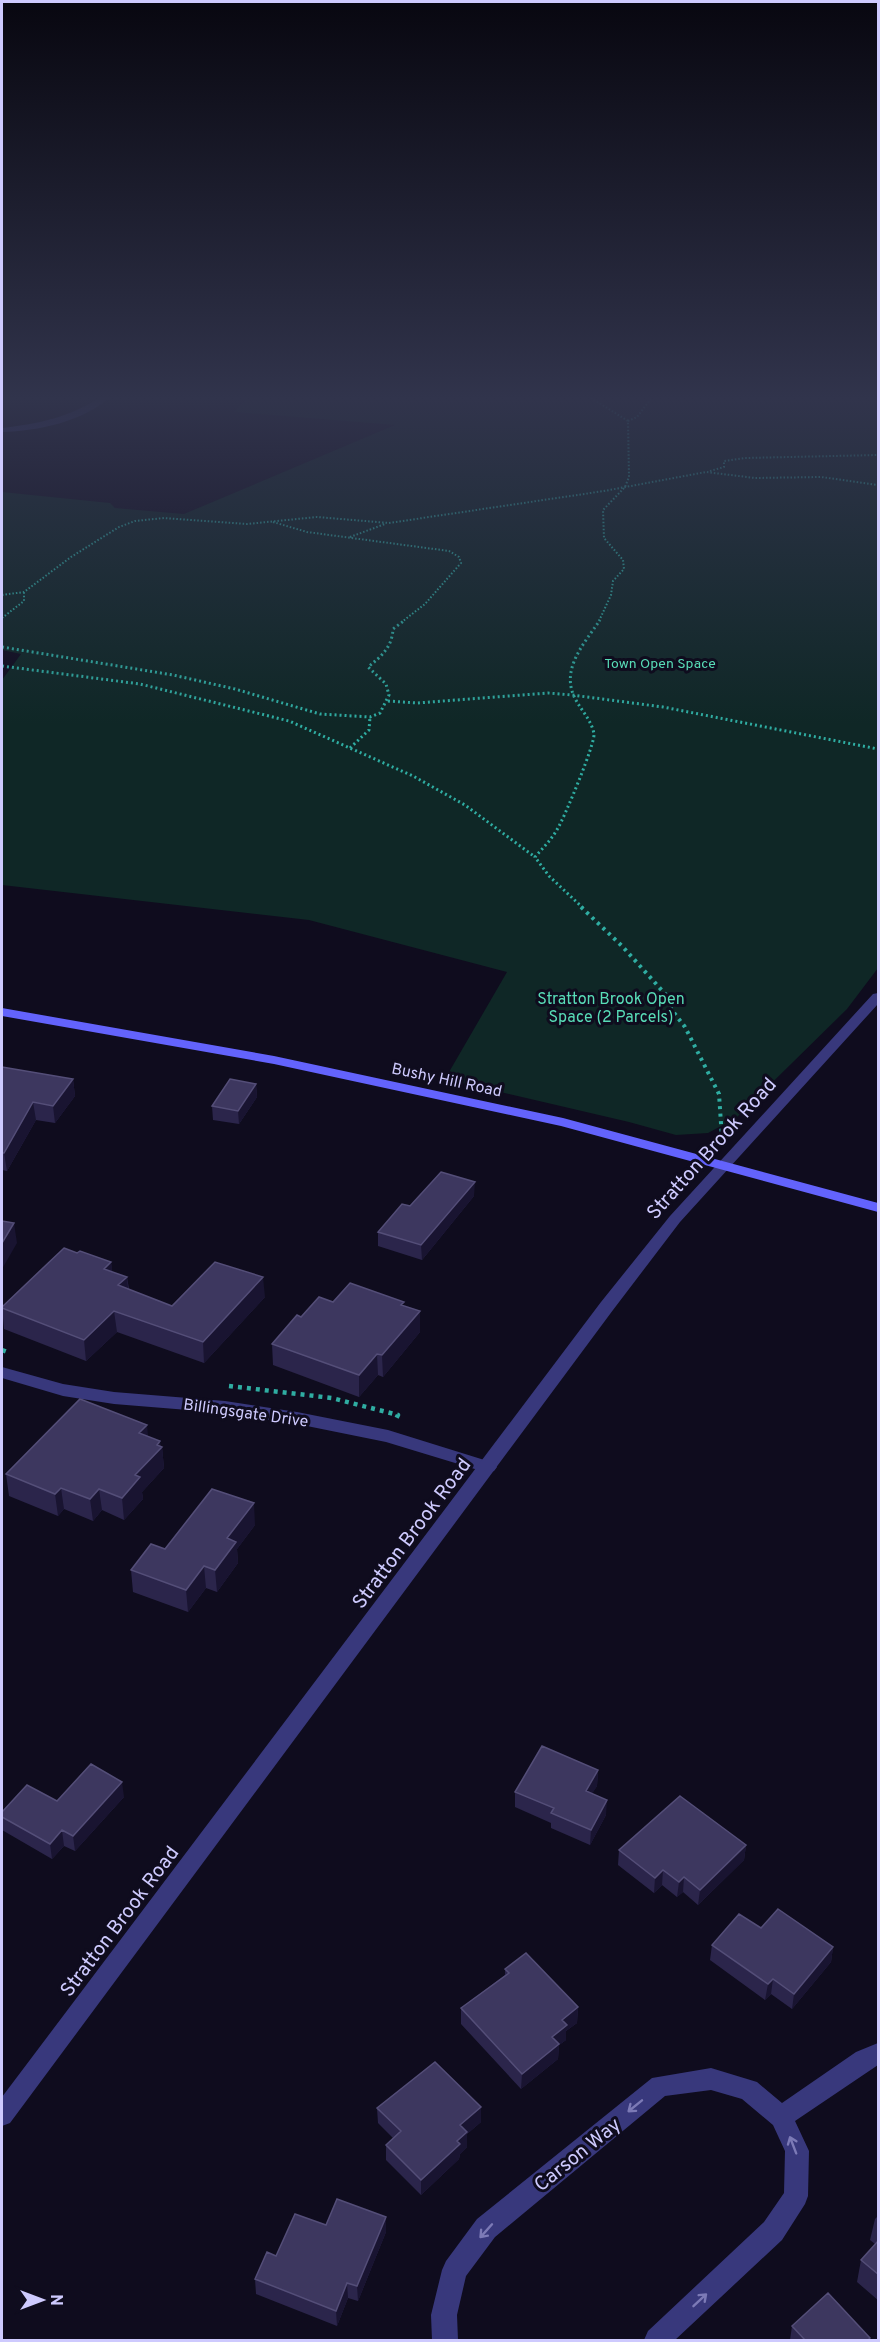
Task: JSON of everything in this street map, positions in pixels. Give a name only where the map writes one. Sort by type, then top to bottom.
[{"type":"main road","name":"Bushy Hill Road","points":[[2,1012],[265,1059],[563,1122],[879,1208]]},
{"type":"street","name":"Stratton Brook Road","points":[[2,2115],[607,1305],[675,1219],[878,999]]},
{"type":"street","name":"Billingsgate Drive","points":[[2,1373],[63,1390],[114,1398],[225,1407],[297,1418],[388,1436],[488,1467]]},
{"type":"street","points":[[781,2117],[864,2060],[879,2054]]},
{"type":"street","name":"Carson Way","points":[[445,2340],[444,2315],[455,2270],[486,2228],[660,2086],[711,2079],[749,2090],[781,2117],[797,2151],[795,2196],[773,2231],[657,2340]]},
{"type":"path","points":[[348,537],[389,522],[502,505]]},
{"type":"path","points":[[535,857],[553,836],[565,814],[595,741],[591,726],[572,695],[569,675],[572,665],[608,609],[613,596],[613,580],[624,568],[623,560],[604,538],[603,510],[608,505]]},
{"type":"path","points":[[2,595],[24,592],[71,557],[120,526],[135,521],[164,518],[247,524],[317,517],[389,522]]},
{"type":"path","points":[[2,647],[173,675],[235,689],[320,714],[370,717],[380,713],[388,701],[386,684],[368,667],[389,651],[393,640],[393,629],[425,604],[461,563],[459,557],[449,551],[307,532],[272,522]]},
{"type":"path","points":[[2,618],[24,601],[24,592]]},
{"type":"path","points":[[2,666],[150,686],[289,722],[413,776],[465,805],[535,857],[549,876],[622,946],[667,996],[671,1009],[685,1027],[719,1094],[724,1166]]},
{"type":"path","points":[[388,701],[417,703],[548,693],[572,695],[663,706],[879,749]]},
{"type":"path","points":[[350,748],[369,730],[370,717]]},
{"type":"green space","points":[[2,505],[112,505],[115,508],[184,514],[205,505],[878,505],[878,968],[847,1009],[736,1118],[708,1133],[676,1135],[445,1079],[507,972],[309,920],[2,885],[2,680],[21,654],[2,650]]},
{"type":"building","points":[[2,1067],[73,1079],[53,1106],[33,1102],[4,1153],[2,1153]]},
{"type":"building","points":[[230,1079],[256,1084],[238,1111],[212,1106]]},
{"type":"building","points":[[441,1172],[475,1182],[421,1245],[378,1232],[402,1204],[410,1206]]},
{"type":"building","points":[[2,1221],[14,1223],[2,1243]]},
{"type":"building","points":[[64,1248],[111,1262],[104,1269],[127,1277],[118,1285],[172,1306],[215,1262],[263,1277],[203,1342],[114,1311],[84,1340],[2,1308]]},
{"type":"building","points":[[350,1283],[404,1302],[401,1305],[420,1311],[382,1355],[377,1354],[359,1375],[272,1344],[297,1315],[301,1317],[319,1297],[333,1302]]},
{"type":"building","points":[[80,1399],[147,1425],[139,1433],[160,1441],[157,1445],[162,1447],[135,1475],[140,1477],[122,1498],[99,1489],[90,1499],[61,1488],[55,1494],[6,1474]]},
{"type":"building","points":[[212,1489],[254,1503],[227,1538],[236,1542],[215,1570],[204,1566],[186,1590],[131,1570],[151,1544],[165,1549]]},
{"type":"building","points":[[542,1746],[598,1770],[586,1791],[607,1800],[591,1830],[551,1813],[554,1808],[515,1792]]},
{"type":"building","points":[[91,1764],[122,1782],[73,1836],[62,1830],[50,1844],[2,1817],[2,1812],[27,1785],[57,1801]]},
{"type":"building","points":[[680,1796],[746,1845],[700,1890],[684,1877],[679,1882],[663,1870],[655,1878],[619,1850]]},
{"type":"building","points":[[778,1909],[833,1947],[794,1994],[773,1979],[768,1984],[712,1945],[739,1914],[761,1928]]},
{"type":"building","points":[[526,1953],[578,2007],[562,2020],[567,2025],[552,2037],[559,2044],[522,2074],[461,2008],[509,1973],[505,1969]]},
{"type":"building","points":[[435,2062],[481,2107],[460,2125],[467,2132],[457,2141],[460,2144],[421,2180],[386,2145],[401,2131],[377,2108]]},
{"type":"building","points":[[337,2199],[386,2217],[357,2286],[347,2283],[336,2311],[255,2279],[267,2252],[276,2256],[295,2214],[326,2225]]},
{"type":"building","points":[[879,2240],[879,2275],[861,2260]]},
{"type":"building","points":[[828,2293],[870,2338],[868,2340],[805,2340],[792,2326]]},
{"type":"park label","name":"Town Open Space","points":[[660,663]]},
{"type":"park label","name":"Stratton Brook Open Space (2 Parcels)","points":[[611,1007]]}]
